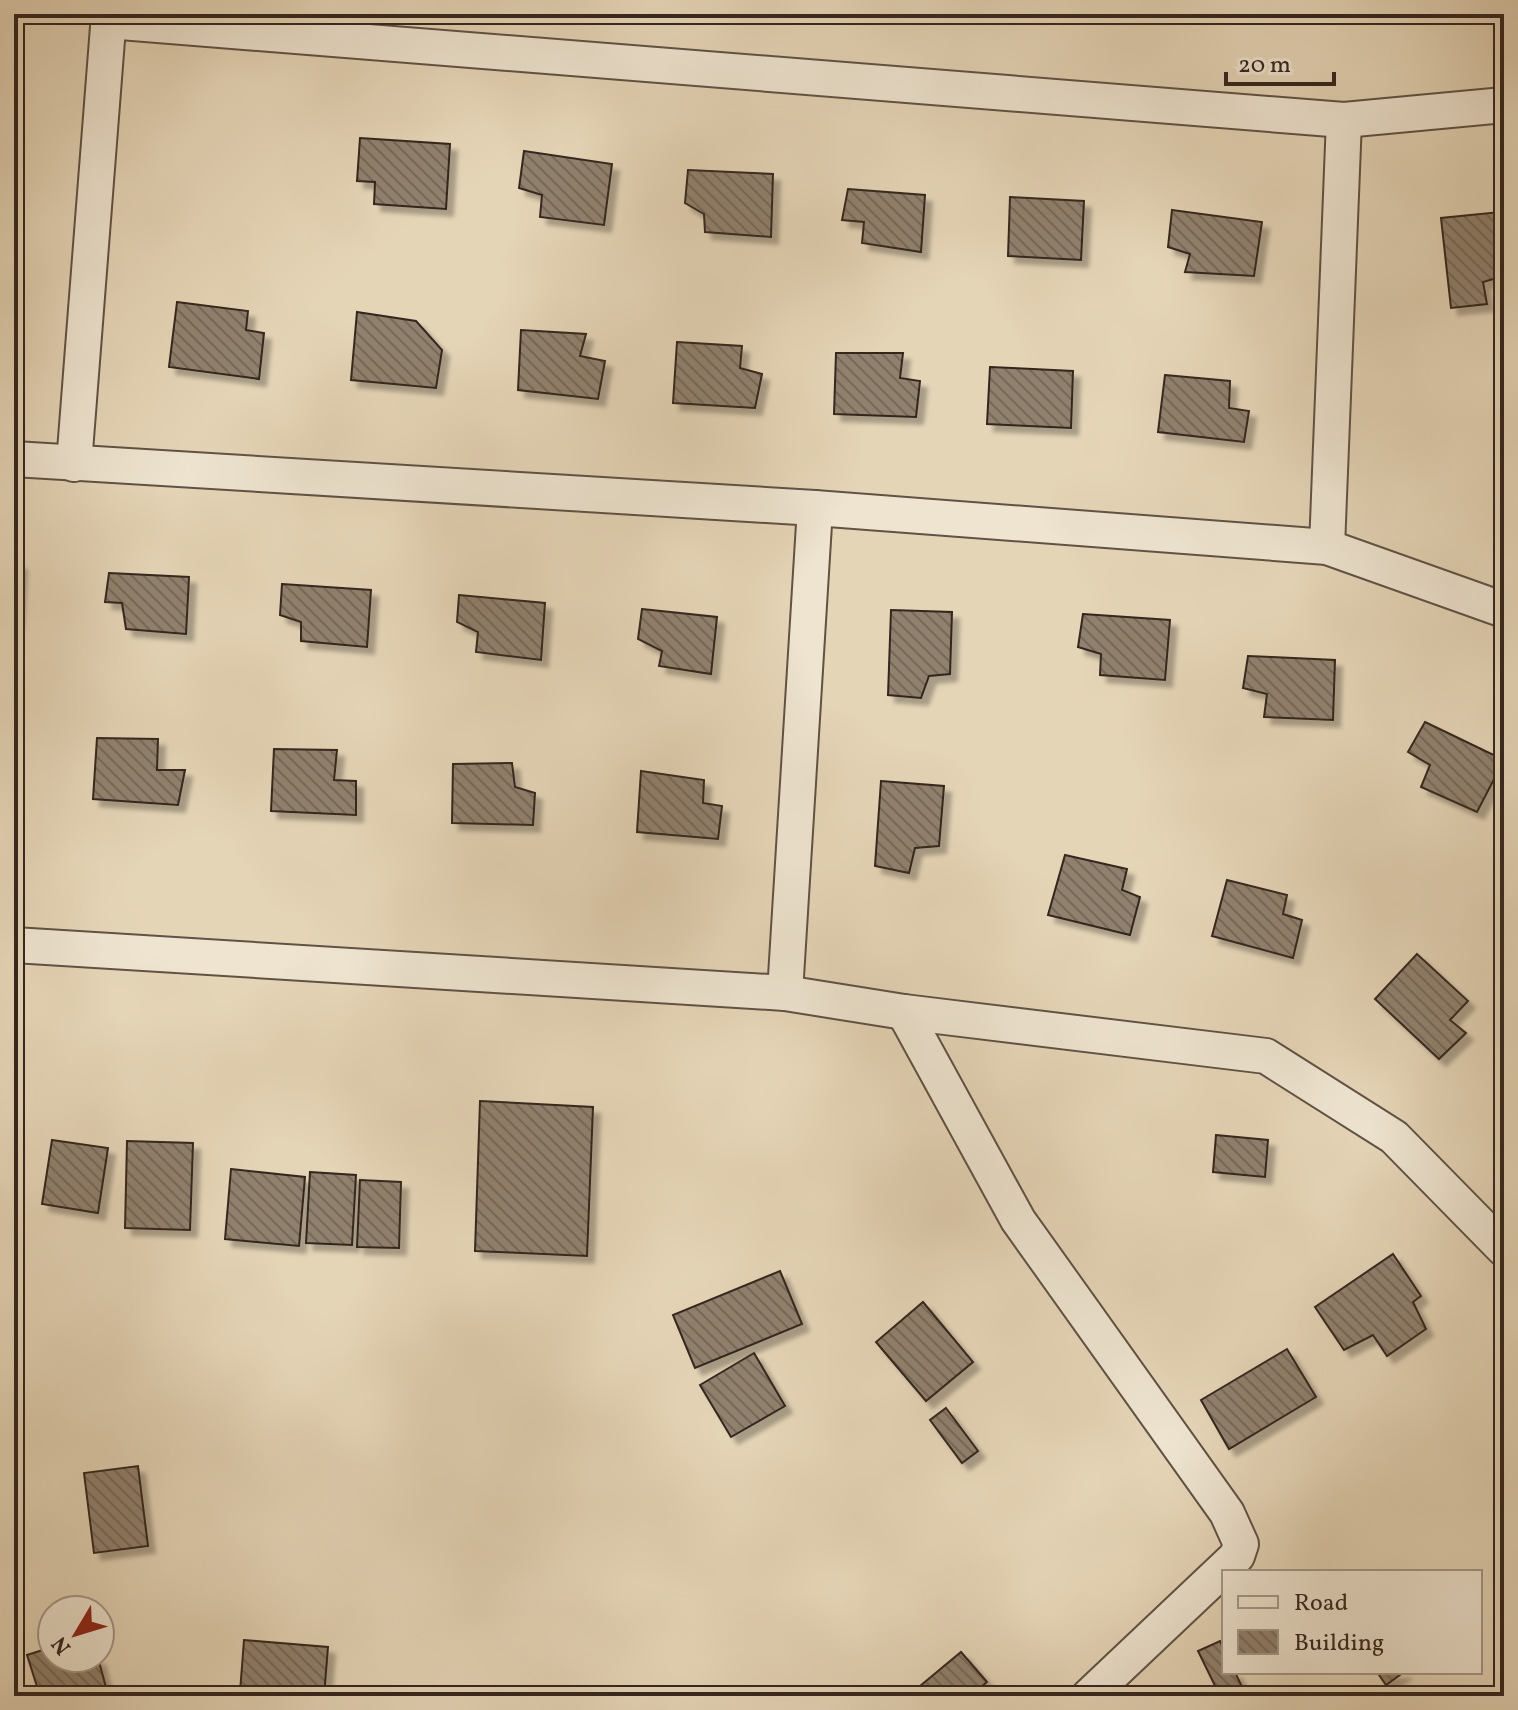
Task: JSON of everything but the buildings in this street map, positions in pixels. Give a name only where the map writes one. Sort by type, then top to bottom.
[{"type":"street","points":[[74,464],[109,18],[1344,120],[1504,105]]},
{"type":"street","points":[[1327,547],[1344,120]]},
{"type":"street","points":[[14,459],[815,508],[1327,547],[1504,610]]},
{"type":"street","points":[[785,993],[815,508]]},
{"type":"street","points":[[14,945],[785,993],[904,1012],[1266,1056],[1394,1137],[1504,1249]]},
{"type":"street","points":[[904,1012],[1018,1220],[1227,1513],[1241,1544],[1237,1556],[1222,1570]]},
{"type":"street","points":[[1089,1696],[1222,1570]]}]
